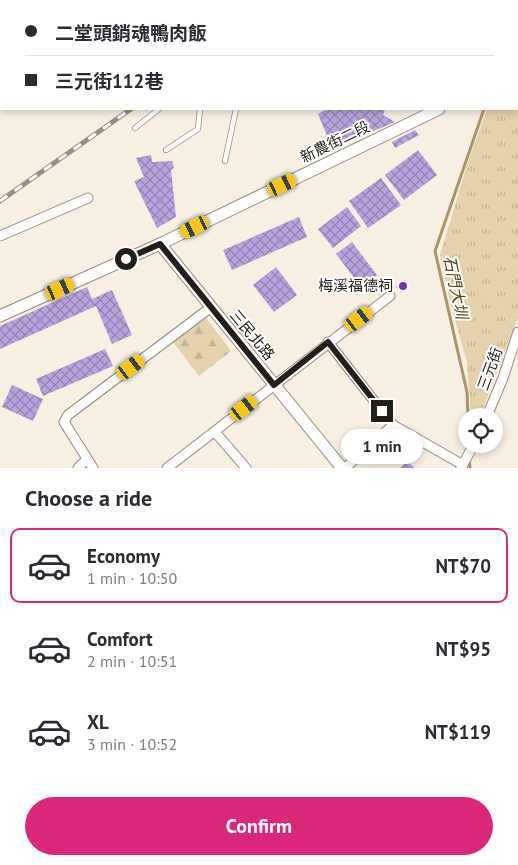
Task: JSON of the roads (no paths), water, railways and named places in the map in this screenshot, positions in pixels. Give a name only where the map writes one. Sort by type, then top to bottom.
[{"type":"street","name":"新農街二段","points":[[0,316],[160,244],[437,110]]},
{"type":"street","points":[[0,236],[88,198]]},
{"type":"street","name":"三民北路","points":[[160,244],[210,308],[344,468]]},
{"type":"street","points":[[167,468],[390,296]]},
{"type":"street","points":[[93,468],[64,422],[68,415],[210,308]]},
{"type":"street","name":"三元街","points":[[490,408],[503,378],[518,332]]},
{"type":"street","points":[[328,342],[393,425],[463,464]]},
{"type":"street","points":[[344,468],[393,425]]},
{"type":"street","points":[[214,432],[246,468]]},
{"type":"street","points":[[78,468],[87,459]]},
{"type":"lane","points":[[136,128],[158,110]]},
{"type":"lane","points":[[166,150],[198,129],[200,110]]},
{"type":"lane","points":[[225,161],[236,110]]},
{"type":"waterway","name":"石門大圳","points":[[468,408],[467,392],[435,251],[484,110]]},
{"type":"waterway","name":"石門大圳","points":[[469,459],[470,468]]},
{"type":"railway","points":[[0,201],[130,110]]},
{"type":"place","name":"梅溪福德祠","points":[[403,286]]}]
